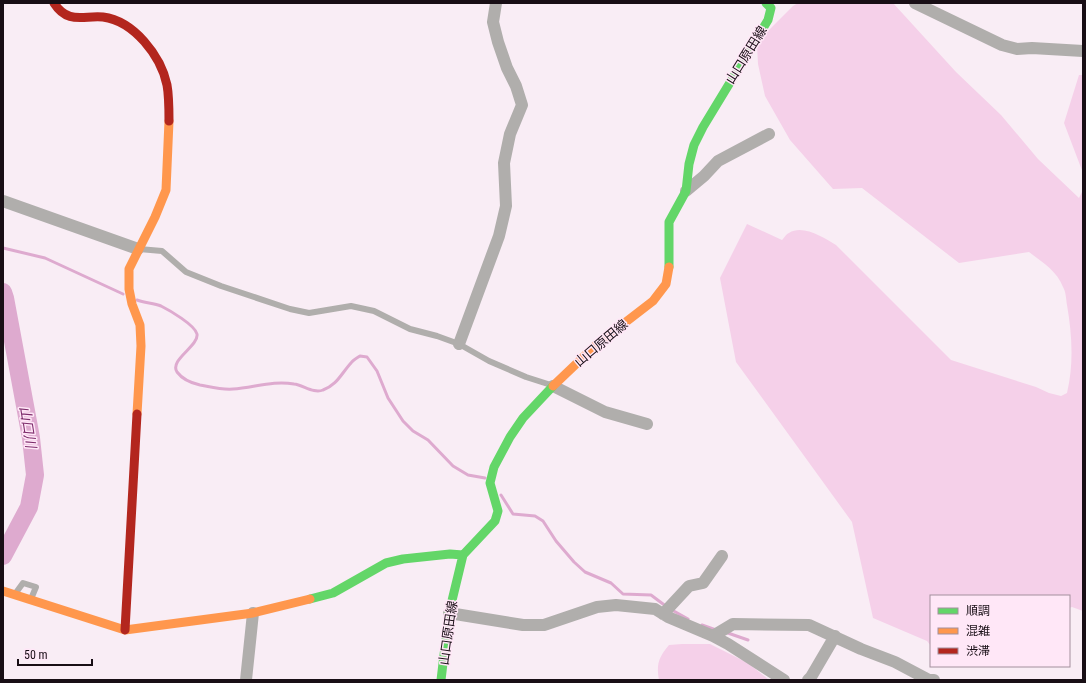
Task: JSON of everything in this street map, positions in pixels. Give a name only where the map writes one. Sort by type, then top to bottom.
[{"type":"street","points":[[54,3],[59,10],[76,18],[103,17],[118,21],[131,29],[150,48],[162,70],[167,85],[169,110],[166,190],[129,269],[129,289],[132,304],[140,325],[141,346],[125,630]]},
{"type":"street","points":[[458,344],[499,236],[506,206],[504,163],[510,134],[522,105],[498,42],[493,22],[496,3]]},
{"type":"street","points":[[915,3],[1002,45],[1017,49],[1032,48],[1083,51]]},
{"type":"street","name":"山口原田線","points":[[441,680],[449,613],[463,555],[495,521],[498,511],[490,483],[494,467],[510,437],[523,418],[553,386],[596,345],[653,300],[666,284],[669,268],[669,222],[686,191],[689,164],[694,145],[768,20],[771,5]]},
{"type":"street","points":[[686,191],[704,176],[718,161],[769,134]]},
{"type":"street","points":[[3,201],[138,249]]},
{"type":"street","points":[[553,386],[605,412],[647,424]]},
{"type":"street","points":[[3,591],[125,630],[253,613],[333,593],[386,563],[403,559],[450,554],[463,555]]},
{"type":"street","points":[[663,614],[689,586],[703,584],[722,556]]},
{"type":"street","points":[[449,613],[522,625],[544,625],[597,607],[616,605],[655,609],[728,644],[784,680]]},
{"type":"street","points":[[246,680],[253,613]]},
{"type":"street","points":[[713,636],[733,624],[809,625],[861,649],[895,662],[929,680],[934,680]]},
{"type":"street","points":[[808,680],[834,636]]},
{"type":"lane","points":[[138,249],[162,251],[186,272],[221,286],[308,313],[351,306],[374,311],[410,329],[437,336],[458,344],[489,361],[526,377],[553,386]]},
{"type":"lane","points":[[14,595],[22,583],[36,587],[31,600]]},
{"type":"shaded area","points":[[798,3],[893,3],[956,72],[1001,115],[1038,159],[1079,198],[1083,190],[1083,611],[1070,608],[1070,595],[930,595],[930,645],[927,641],[873,618],[852,522],[736,362],[720,278],[747,224],[782,240],[786,235],[801,230],[813,233],[836,245],[951,360],[1061,396],[1067,393],[1071,371],[1072,349],[1066,296],[1060,281],[1049,267],[1029,252],[959,263],[862,188],[833,189],[790,140],[765,96],[758,64],[757,45],[759,40],[793,6]]},
{"type":"shaded area","points":[[1079,75],[1083,75],[1083,173],[1064,123]]},
{"type":"shaded area","points":[[710,644],[748,663],[769,680],[659,680],[658,665],[663,653],[669,645]]},
{"type":"waterway","points":[[3,248],[45,258],[123,294]]},
{"type":"waterway","name":"山口川","points":[[3,292],[31,438],[35,475],[29,507],[3,556]]},
{"type":"waterway","points":[[137,300],[161,306],[181,318],[195,330],[197,334],[194,343],[180,358],[176,367],[177,372],[182,377],[187,381],[197,384],[229,389],[286,383],[320,391],[332,385],[355,359],[360,356],[367,357],[377,371],[388,398],[403,421],[413,431],[428,440],[453,466],[468,475],[485,478]]},
{"type":"waterway","points":[[501,495],[513,514],[535,516],[543,521],[556,541],[574,562],[585,572],[611,583],[623,594],[651,595],[667,607]]},
{"type":"waterway","points":[[672,610],[688,619]]},
{"type":"waterway","points":[[702,625],[716,630]]},
{"type":"waterway","points":[[725,632],[748,640]]},
{"type":"traffic: fast","points":[[669,267],[669,222],[686,191],[689,164],[694,145],[703,127],[768,20],[771,8],[766,3]]},
{"type":"traffic: fast","points":[[441,680],[449,613],[463,555],[495,521],[498,511],[490,483],[494,467],[510,437],[523,418],[553,386]]},
{"type":"traffic: fast","points":[[310,599],[333,593],[386,563],[403,559],[450,554],[463,555]]},
{"type":"traffic: slow","points":[[137,414],[141,346],[140,325],[132,304],[129,289],[129,269],[155,217],[166,190],[169,121]]},
{"type":"traffic: slow","points":[[553,386],[596,345],[653,301],[666,284],[669,267]]},
{"type":"traffic: slow","points":[[3,591],[125,630],[253,613],[310,599]]},
{"type":"traffic: jam","points":[[54,3],[59,10],[71,17],[103,17],[114,20],[125,25],[144,42],[159,63],[164,74],[169,103],[169,121]]},
{"type":"traffic: jam","points":[[125,630],[137,414]]}]
